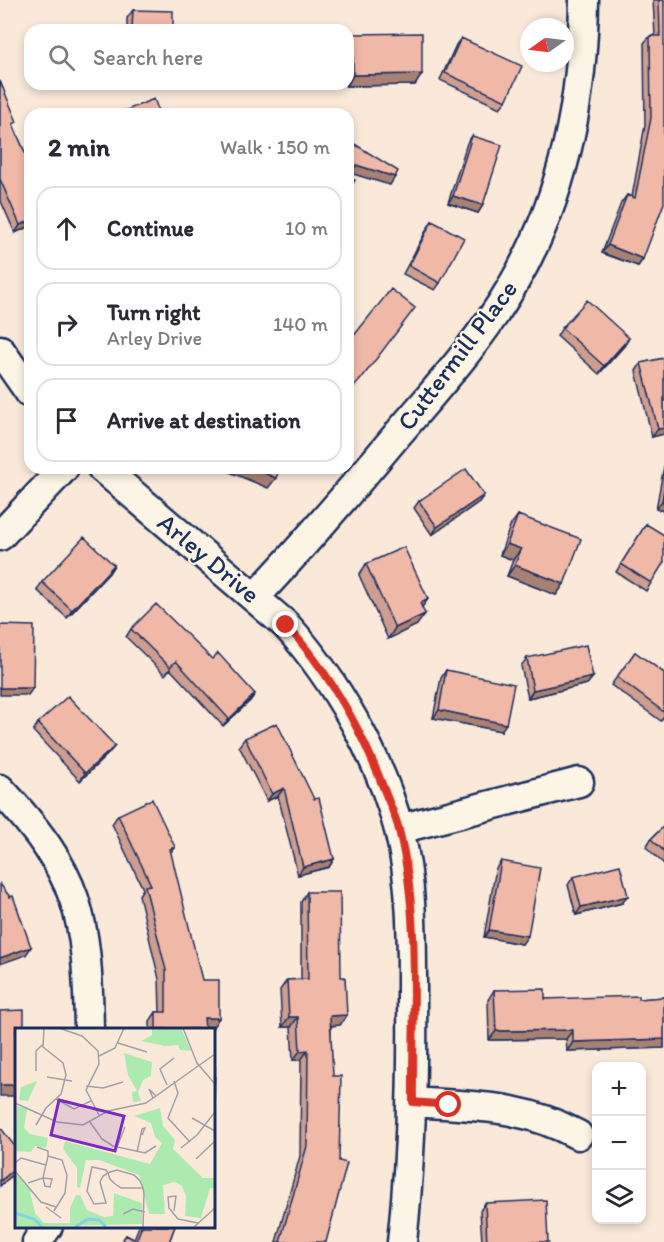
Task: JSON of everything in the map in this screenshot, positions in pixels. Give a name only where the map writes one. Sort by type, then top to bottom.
[{"type":"street","name":"Cuttermill Place","points":[[256,596],[303,546],[436,389],[478,336],[516,279],[547,214],[563,164],[575,112],[584,55],[584,0]]},
{"type":"street","points":[[0,350],[24,384]]},
{"type":"street","points":[[0,536],[58,474]]},
{"type":"street","name":"Arley Drive","points":[[109,474],[256,596],[302,642],[347,707],[372,758],[399,829],[408,884],[412,929],[413,1102],[402,1242]]},
{"type":"street","points":[[399,829],[579,782]]},
{"type":"street","points":[[0,789],[49,847],[75,898],[87,954],[89,1028]]},
{"type":"street","points":[[413,1102],[513,1109],[550,1120],[578,1135]]},
{"type":"street","points":[[37,1242],[47,1227]]},
{"type":"building","points":[[659,0],[664,0],[664,203],[643,259],[608,245],[627,195],[635,198],[651,118],[650,36],[660,36]]},
{"type":"building","points":[[133,10],[173,11],[173,24],[132,24]]},
{"type":"building","points":[[422,33],[422,74],[354,75],[354,34]]},
{"type":"building","points":[[461,38],[520,65],[520,70],[506,101],[445,73]]},
{"type":"building","points":[[0,81],[17,122],[13,124],[24,151],[24,223],[20,225],[0,179]]},
{"type":"building","points":[[154,99],[158,108],[132,108]]},
{"type":"building","points":[[472,136],[502,145],[483,205],[453,196]]},
{"type":"building","points":[[354,144],[398,171],[395,177],[356,165],[354,169]]},
{"type":"building","points":[[432,221],[464,238],[440,283],[409,266]]},
{"type":"building","points":[[391,289],[415,308],[354,387],[354,335]]},
{"type":"building","points":[[587,300],[629,338],[604,366],[562,328]]},
{"type":"building","points":[[664,358],[664,428],[658,429],[641,363]]},
{"type":"building","points":[[466,469],[484,495],[437,527],[419,501]]},
{"type":"building","points":[[518,515],[581,539],[564,584],[515,565],[521,549],[507,544]]},
{"type":"building","points":[[646,524],[664,535],[664,562],[651,583],[621,564]]},
{"type":"building","points":[[84,537],[114,565],[72,610],[42,582]]},
{"type":"building","points":[[404,547],[428,599],[420,603],[425,614],[395,628],[366,564]]},
{"type":"building","points":[[156,604],[212,659],[218,653],[255,694],[229,719],[176,661],[170,667],[131,629]]},
{"type":"building","points":[[0,625],[34,626],[33,688],[0,688]]},
{"type":"building","points":[[586,645],[593,677],[533,690],[527,658]]},
{"type":"building","points":[[635,652],[664,673],[664,712],[617,677]]},
{"type":"building","points":[[446,670],[514,684],[506,724],[439,710]]},
{"type":"building","points":[[68,696],[115,746],[85,773],[38,723]]},
{"type":"building","points":[[277,723],[314,799],[319,798],[334,859],[303,867],[284,788],[272,794],[245,738]]},
{"type":"building","points":[[152,799],[175,847],[170,849],[202,980],[219,980],[219,1018],[204,1018],[205,1028],[156,1028],[156,1012],[166,1012],[166,970],[145,886],[151,885],[118,815]]},
{"type":"building","points":[[664,826],[664,851],[651,839]]},
{"type":"building","points":[[501,861],[540,868],[528,936],[489,930]]},
{"type":"building","points":[[620,865],[628,896],[581,907],[573,877]]},
{"type":"building","points":[[0,884],[10,897],[13,896],[31,947],[0,958]]},
{"type":"building","points":[[307,892],[340,892],[341,977],[345,977],[347,1015],[330,1016],[333,1076],[341,1076],[339,1161],[347,1163],[326,1242],[280,1242],[307,1146],[308,1050],[300,1051],[298,1017],[289,1017],[287,980],[308,979]]},
{"type":"building","points":[[545,989],[545,999],[664,997],[664,1039],[573,1042],[573,1030],[496,1031],[494,990]]},
{"type":"building","points":[[24,1010],[24,1028],[15,1028],[15,1085],[0,1085],[0,1011]]},
{"type":"building","points":[[0,1127],[15,1147],[15,1169],[0,1181]]},
{"type":"building","points":[[546,1200],[548,1242],[487,1242],[485,1203]]},
{"type":"building","points":[[142,1227],[175,1227],[169,1242],[122,1242],[126,1235],[136,1241]]},
{"type":"route","points":[[286,625],[326,674],[347,707],[372,758],[399,829],[408,884],[412,929],[413,1102],[449,1105]]}]
